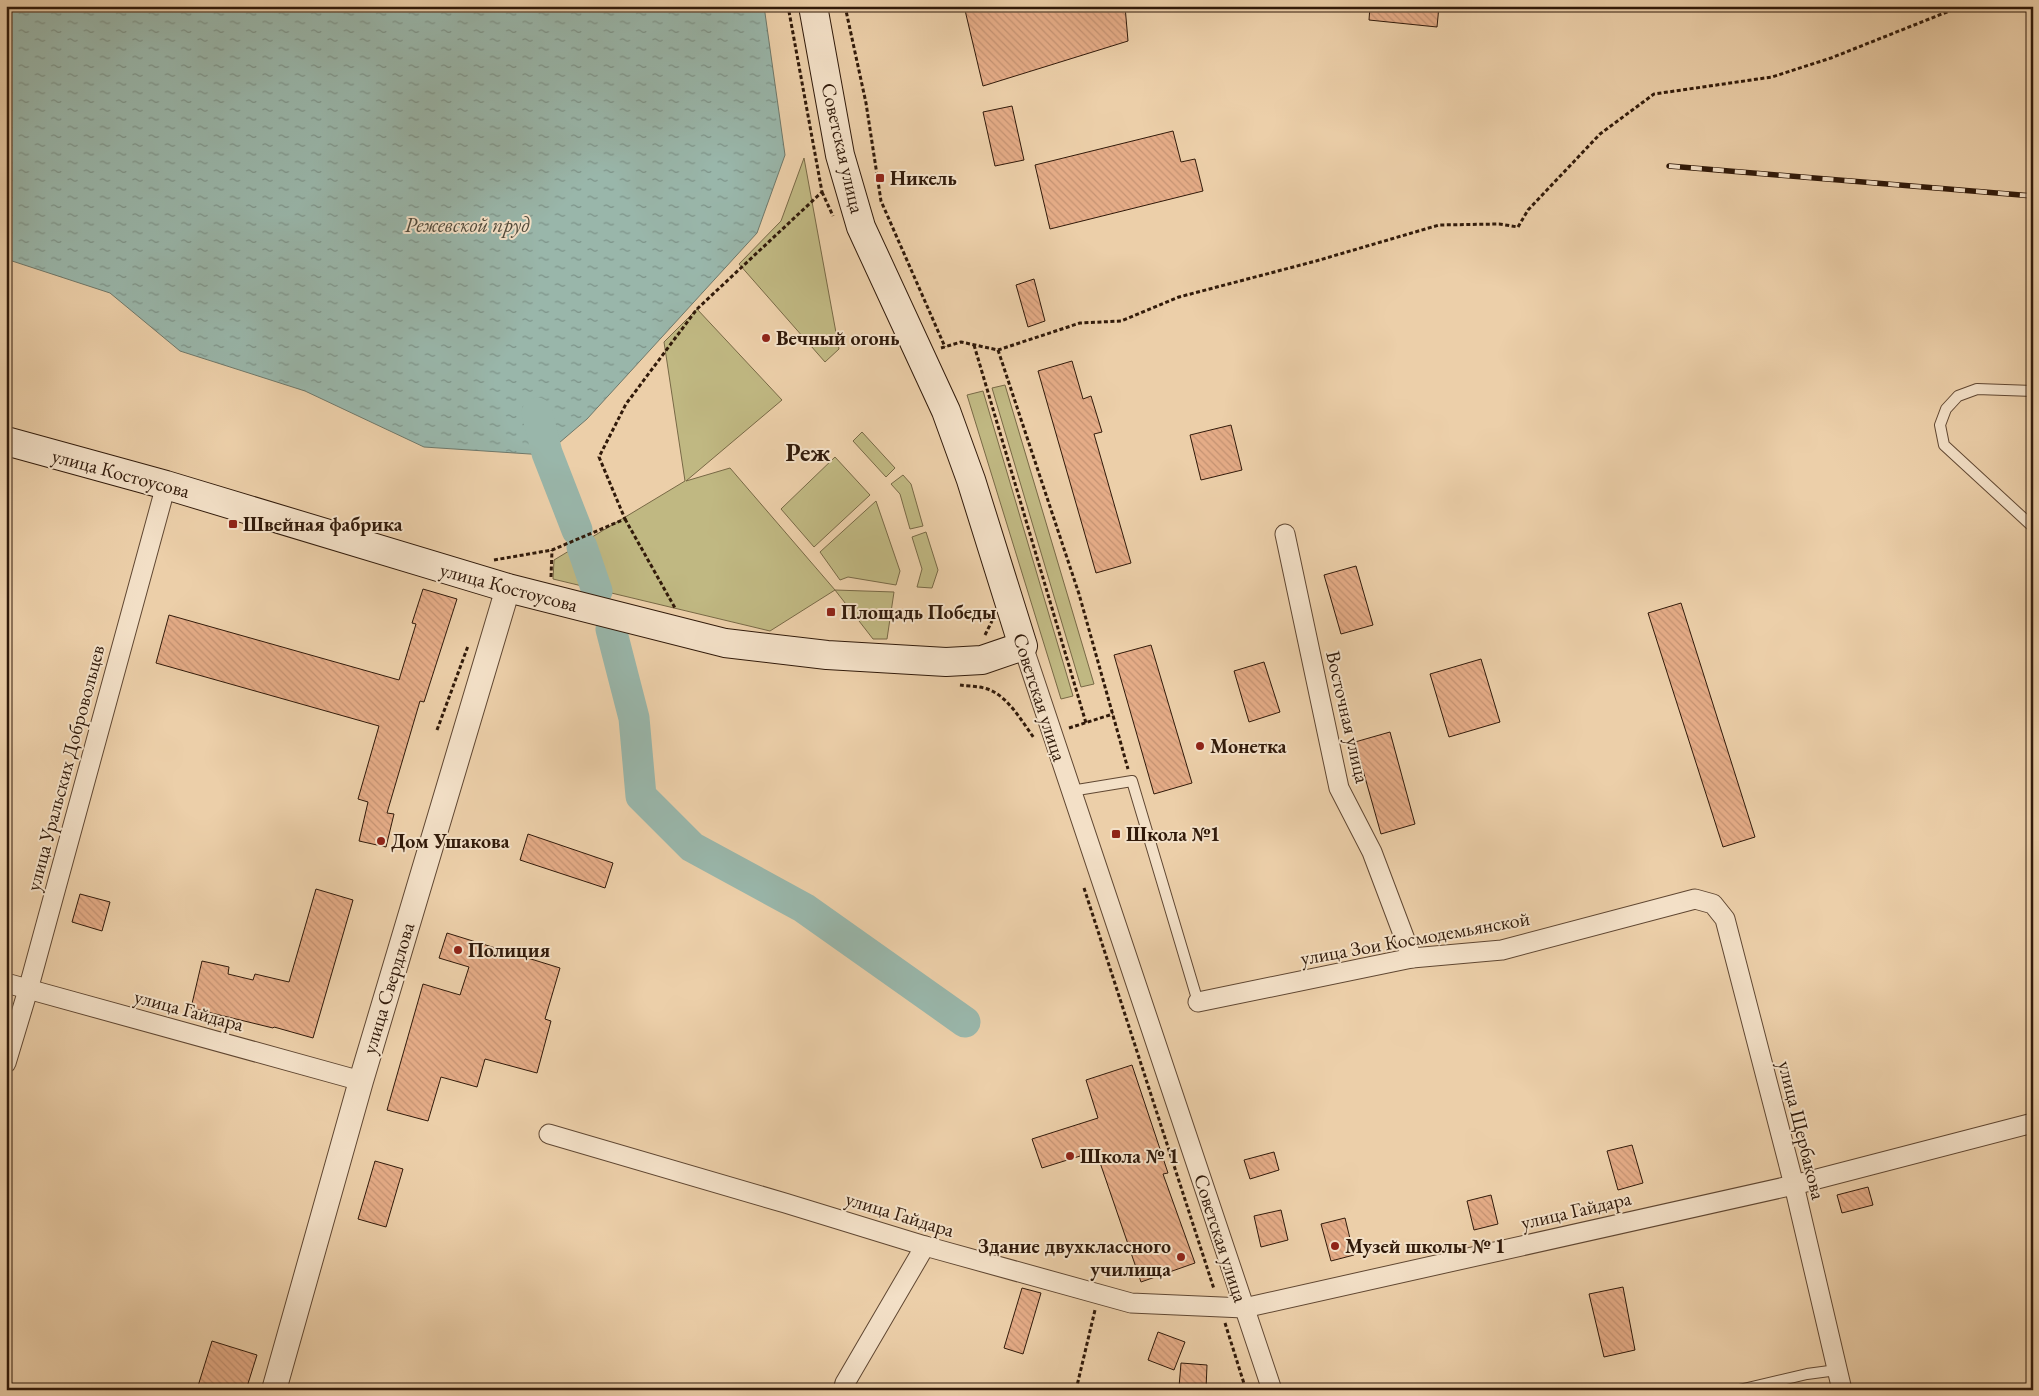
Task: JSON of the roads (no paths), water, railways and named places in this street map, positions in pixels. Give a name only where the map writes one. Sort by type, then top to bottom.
[{"type":"main road","name":"Советская улица","points":[[813,6],[840,155],[861,227],[946,412],[971,480],[1022,646]]},
{"type":"main road","name":"улица Костоусова","points":[[6,442],[166,484],[508,588],[725,643],[827,655],[946,662],[982,660],[1022,646]]},
{"type":"street","name":"улица Уральских Добровольцев","points":[[6,1064],[28,990],[166,484]]},
{"type":"street","name":"Восточная улица","points":[[1285,534],[1339,788],[1372,852],[1412,958]]},
{"type":"street","name":"улица Свердлова","points":[[274,1390],[360,1081],[508,588]]},
{"type":"street","name":"Советская улица","points":[[1022,646],[1272,1390]]},
{"type":"street","name":"улица Зои Космодемьянской","points":[[1198,1002],[1412,958],[1502,950],[1696,899]]},
{"type":"street","name":"улица Щербакова","points":[[1696,899],[1713,904],[1725,919],[1794,1185],[1842,1390]]},
{"type":"street","name":"улица Гайдара","points":[[6,983],[360,1081]]},
{"type":"street","name":"улица Гайдара","points":[[549,1134],[925,1246],[1131,1303],[1244,1308],[1794,1185],[2033,1123]]},
{"type":"street","points":[[843,1390],[845,1383],[925,1246]]},
{"type":"lane","points":[[2033,392],[1977,389],[1958,396],[1946,409],[1940,425],[1944,445],[2033,527]]},
{"type":"lane","points":[[1071,791],[1132,781],[1198,1002]]},
{"type":"lane","points":[[1739,1390],[1837,1370]]},
{"type":"water","name":"Режевской пруд","points":[[6,6],[764,6],[785,155],[757,233],[587,419],[545,455],[424,447],[305,391],[180,351],[110,293],[6,259]]},
{"type":"waterway","points":[[537,413],[547,453],[577,530]]},
{"type":"waterway","points":[[582,547],[597,591]]},
{"type":"waterway","points":[[611,629],[634,718],[641,796],[692,847],[804,908],[965,1022]]},
{"type":"railway","points":[[1669,166],[2033,196]]},
{"type":"place","name":"Никель","points":[[880,178]]},
{"type":"place","name":"Вечный огонь","points":[[766,338]]},
{"type":"place","name":"Швейная фабрика","points":[[233,524]]},
{"type":"place","name":"Площадь Победы","points":[[831,612]]},
{"type":"place","name":"Монетка","points":[[1200,746]]},
{"type":"place","name":"Школа №1","points":[[1116,834]]},
{"type":"place","name":"Дом Ушакова","points":[[381,841]]},
{"type":"place","name":"Полиция","points":[[458,950]]},
{"type":"place","name":"Школа № 1","points":[[1070,1156]]},
{"type":"place","name":"Музей школы № 1","points":[[1335,1246]]},
{"type":"place","name":"Здание двухклассного училища","points":[[1181,1257]]},
{"type":"district","name":"Реж","points":[[808,452]]}]
